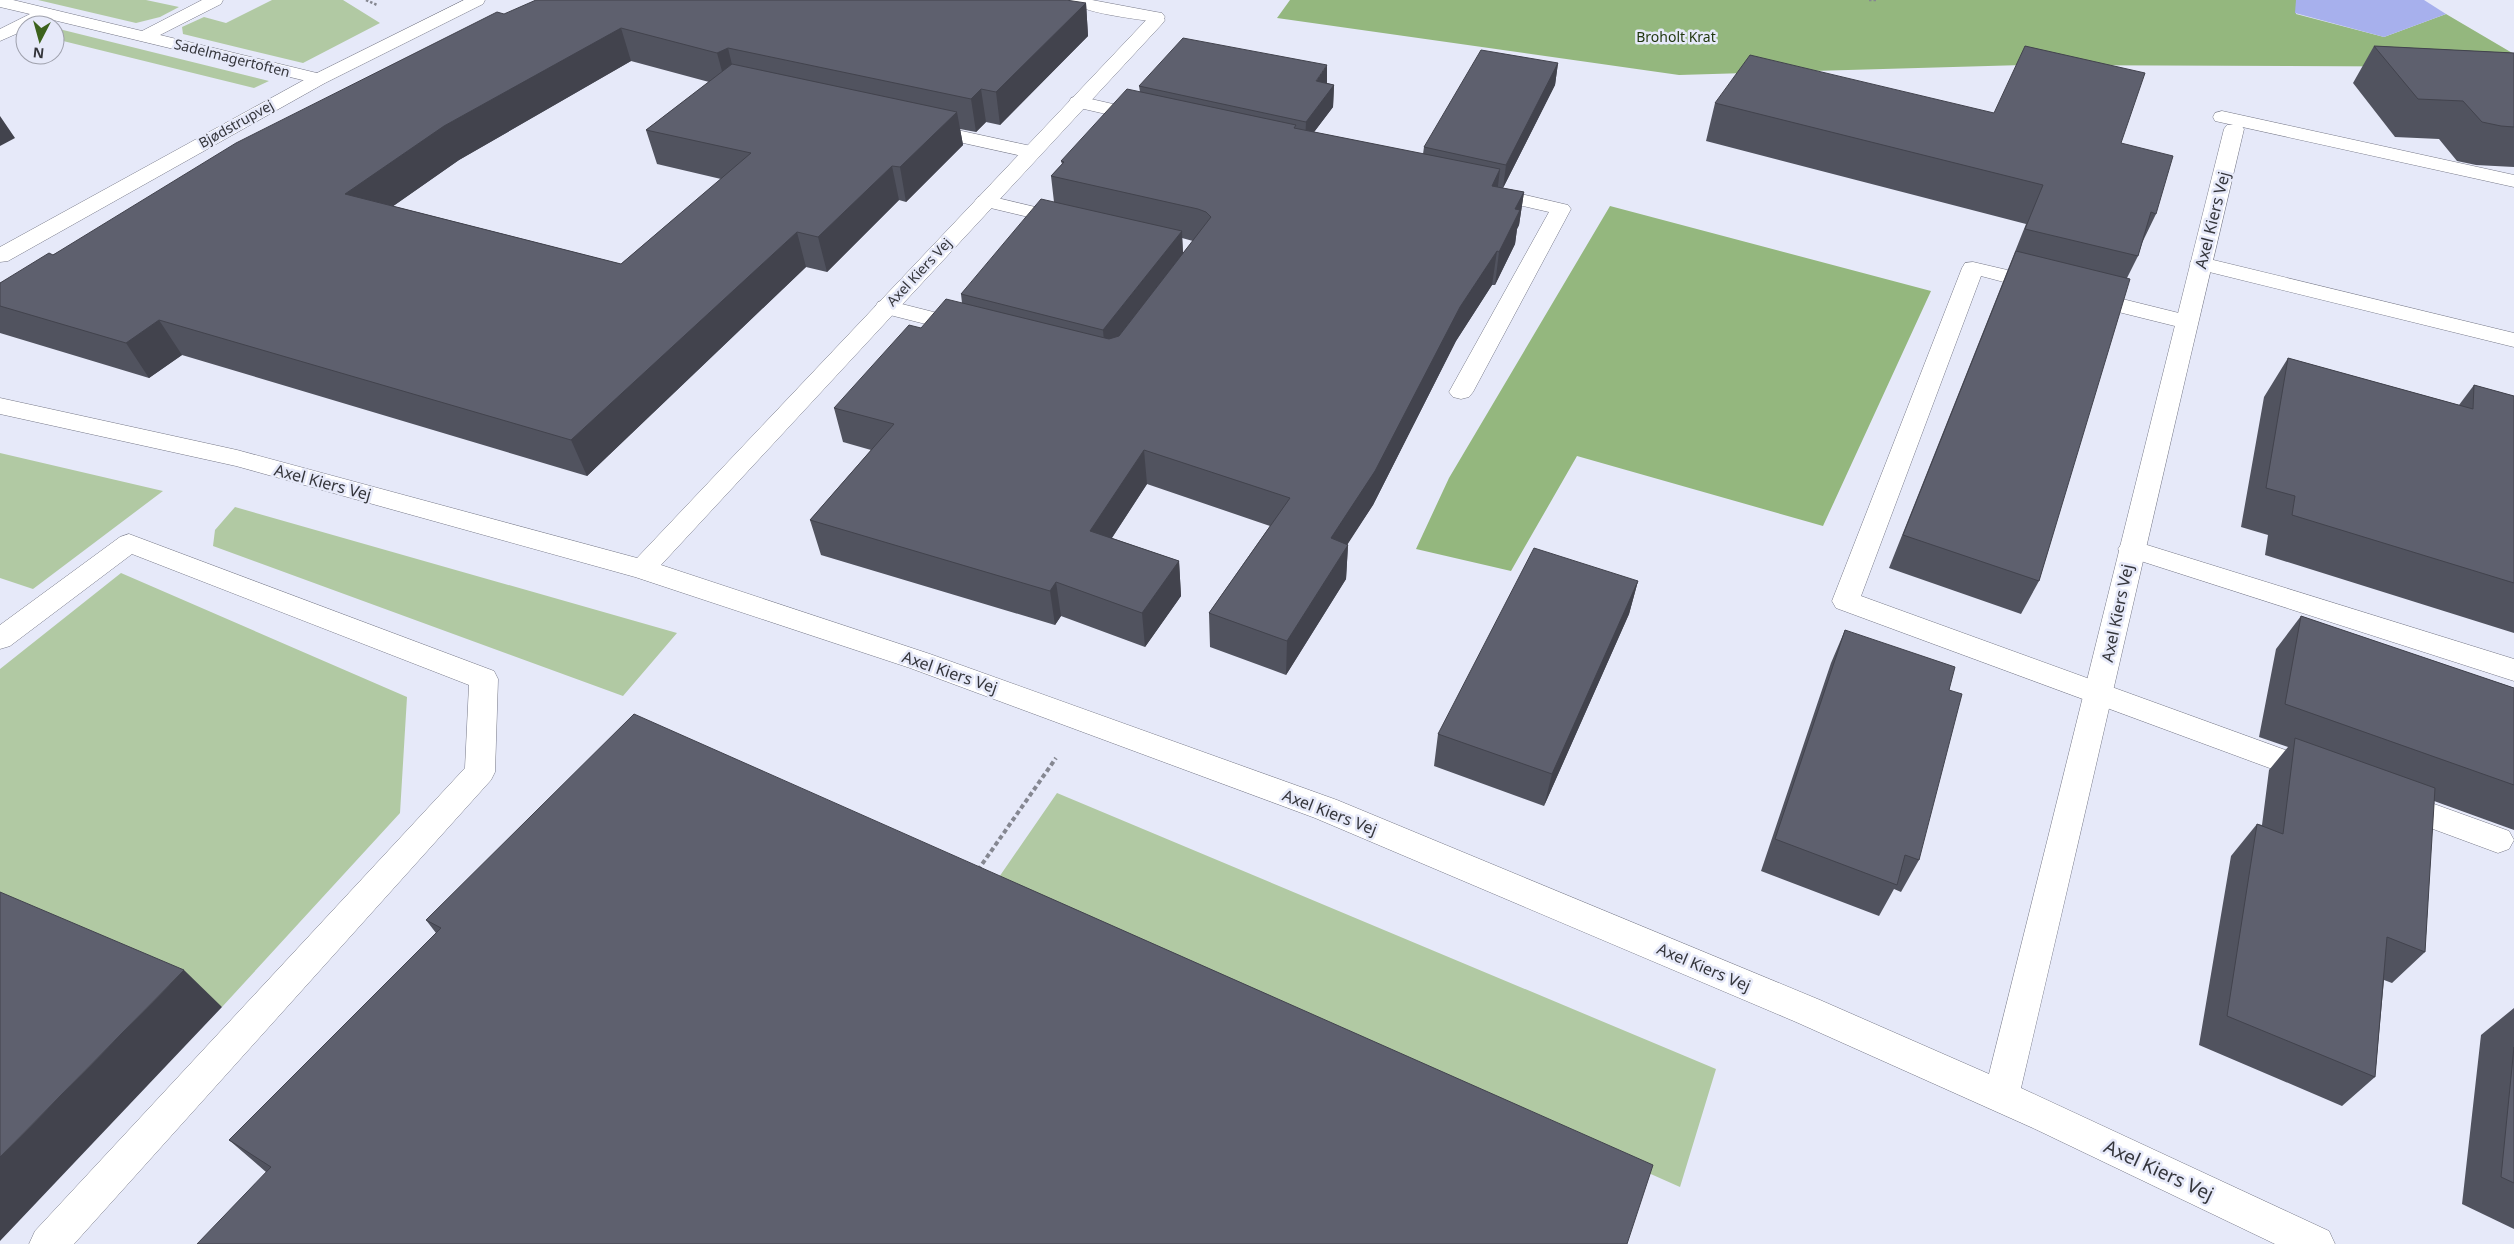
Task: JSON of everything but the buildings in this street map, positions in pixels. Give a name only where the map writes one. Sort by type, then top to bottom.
[{"type":"street","name":"Sadelmagertoften","points":[[144,37],[214,0]]},
{"type":"street","name":"Bjødstrupvej","points":[[0,256],[319,79],[477,0]]},
{"type":"street","points":[[1077,0],[1090,5],[1157,12]]},
{"type":"street","name":"Sadelmagertoften","points":[[0,2],[319,79]]},
{"type":"street","name":"Axel Kiers Vej","points":[[642,569],[1078,102],[1157,12]]},
{"type":"street","points":[[0,36],[47,14]]},
{"type":"street","points":[[1078,102],[1165,121]]},
{"type":"street","name":"Axel Kiers Vej","points":[[2001,1098],[2099,693],[2130,549],[2202,262],[2228,123],[2514,181]]},
{"type":"street","points":[[907,126],[1031,152]]},
{"type":"street","points":[[1461,392],[1561,209],[1464,187]]},
{"type":"street","points":[[985,201],[1082,223]]},
{"type":"street","points":[[2202,262],[2514,340]]},
{"type":"street","points":[[2187,322],[1973,268],[1846,601],[2340,782]]},
{"type":"street","points":[[886,307],[990,333]]},
{"type":"street","name":"Axel Kiers Vej","points":[[0,406],[237,458],[642,569],[910,658],[1084,719],[1326,809],[1520,889],[2048,1117],[2316,1244]]},
{"type":"street","points":[[4,632],[129,543],[484,679],[480,772],[48,1244]]},
{"type":"street","points":[[2130,549],[2514,670]]},
{"type":"street","points":[[2368,792],[2498,840]]},
{"type":"path","points":[[1869,0],[1876,0]]},
{"type":"path","points":[[973,877],[1084,719]]},
{"type":"green space","points":[[38,0],[146,0],[179,7],[160,17],[136,23]]},
{"type":"green space","points":[[272,0],[343,0],[380,23],[303,63],[183,34],[182,27],[204,17],[226,23]]},
{"type":"green space","name":"Broholt Krat","points":[[1290,0],[2296,0],[2296,14],[2384,37],[2446,14],[2514,54],[2514,67],[2023,65],[1679,75],[1277,18]]},
{"type":"green space","points":[[65,30],[269,81],[254,88],[65,41]]},
{"type":"green space","points":[[1610,206],[1931,291],[1823,526],[1577,456],[1511,571],[1416,549],[1449,478]]},
{"type":"green space","points":[[0,453],[163,491],[33,589],[0,578]]},
{"type":"green space","points":[[235,507],[677,633],[623,696],[213,546],[215,530]]},
{"type":"green space","points":[[121,573],[407,697],[400,813],[222,1007],[0,912],[0,669]]},
{"type":"green space","points":[[1057,793],[1716,1069],[1680,1187],[995,883]]},
{"type":"water","points":[[2296,0],[2424,0],[2446,14],[2384,37],[2295,13]]}]
